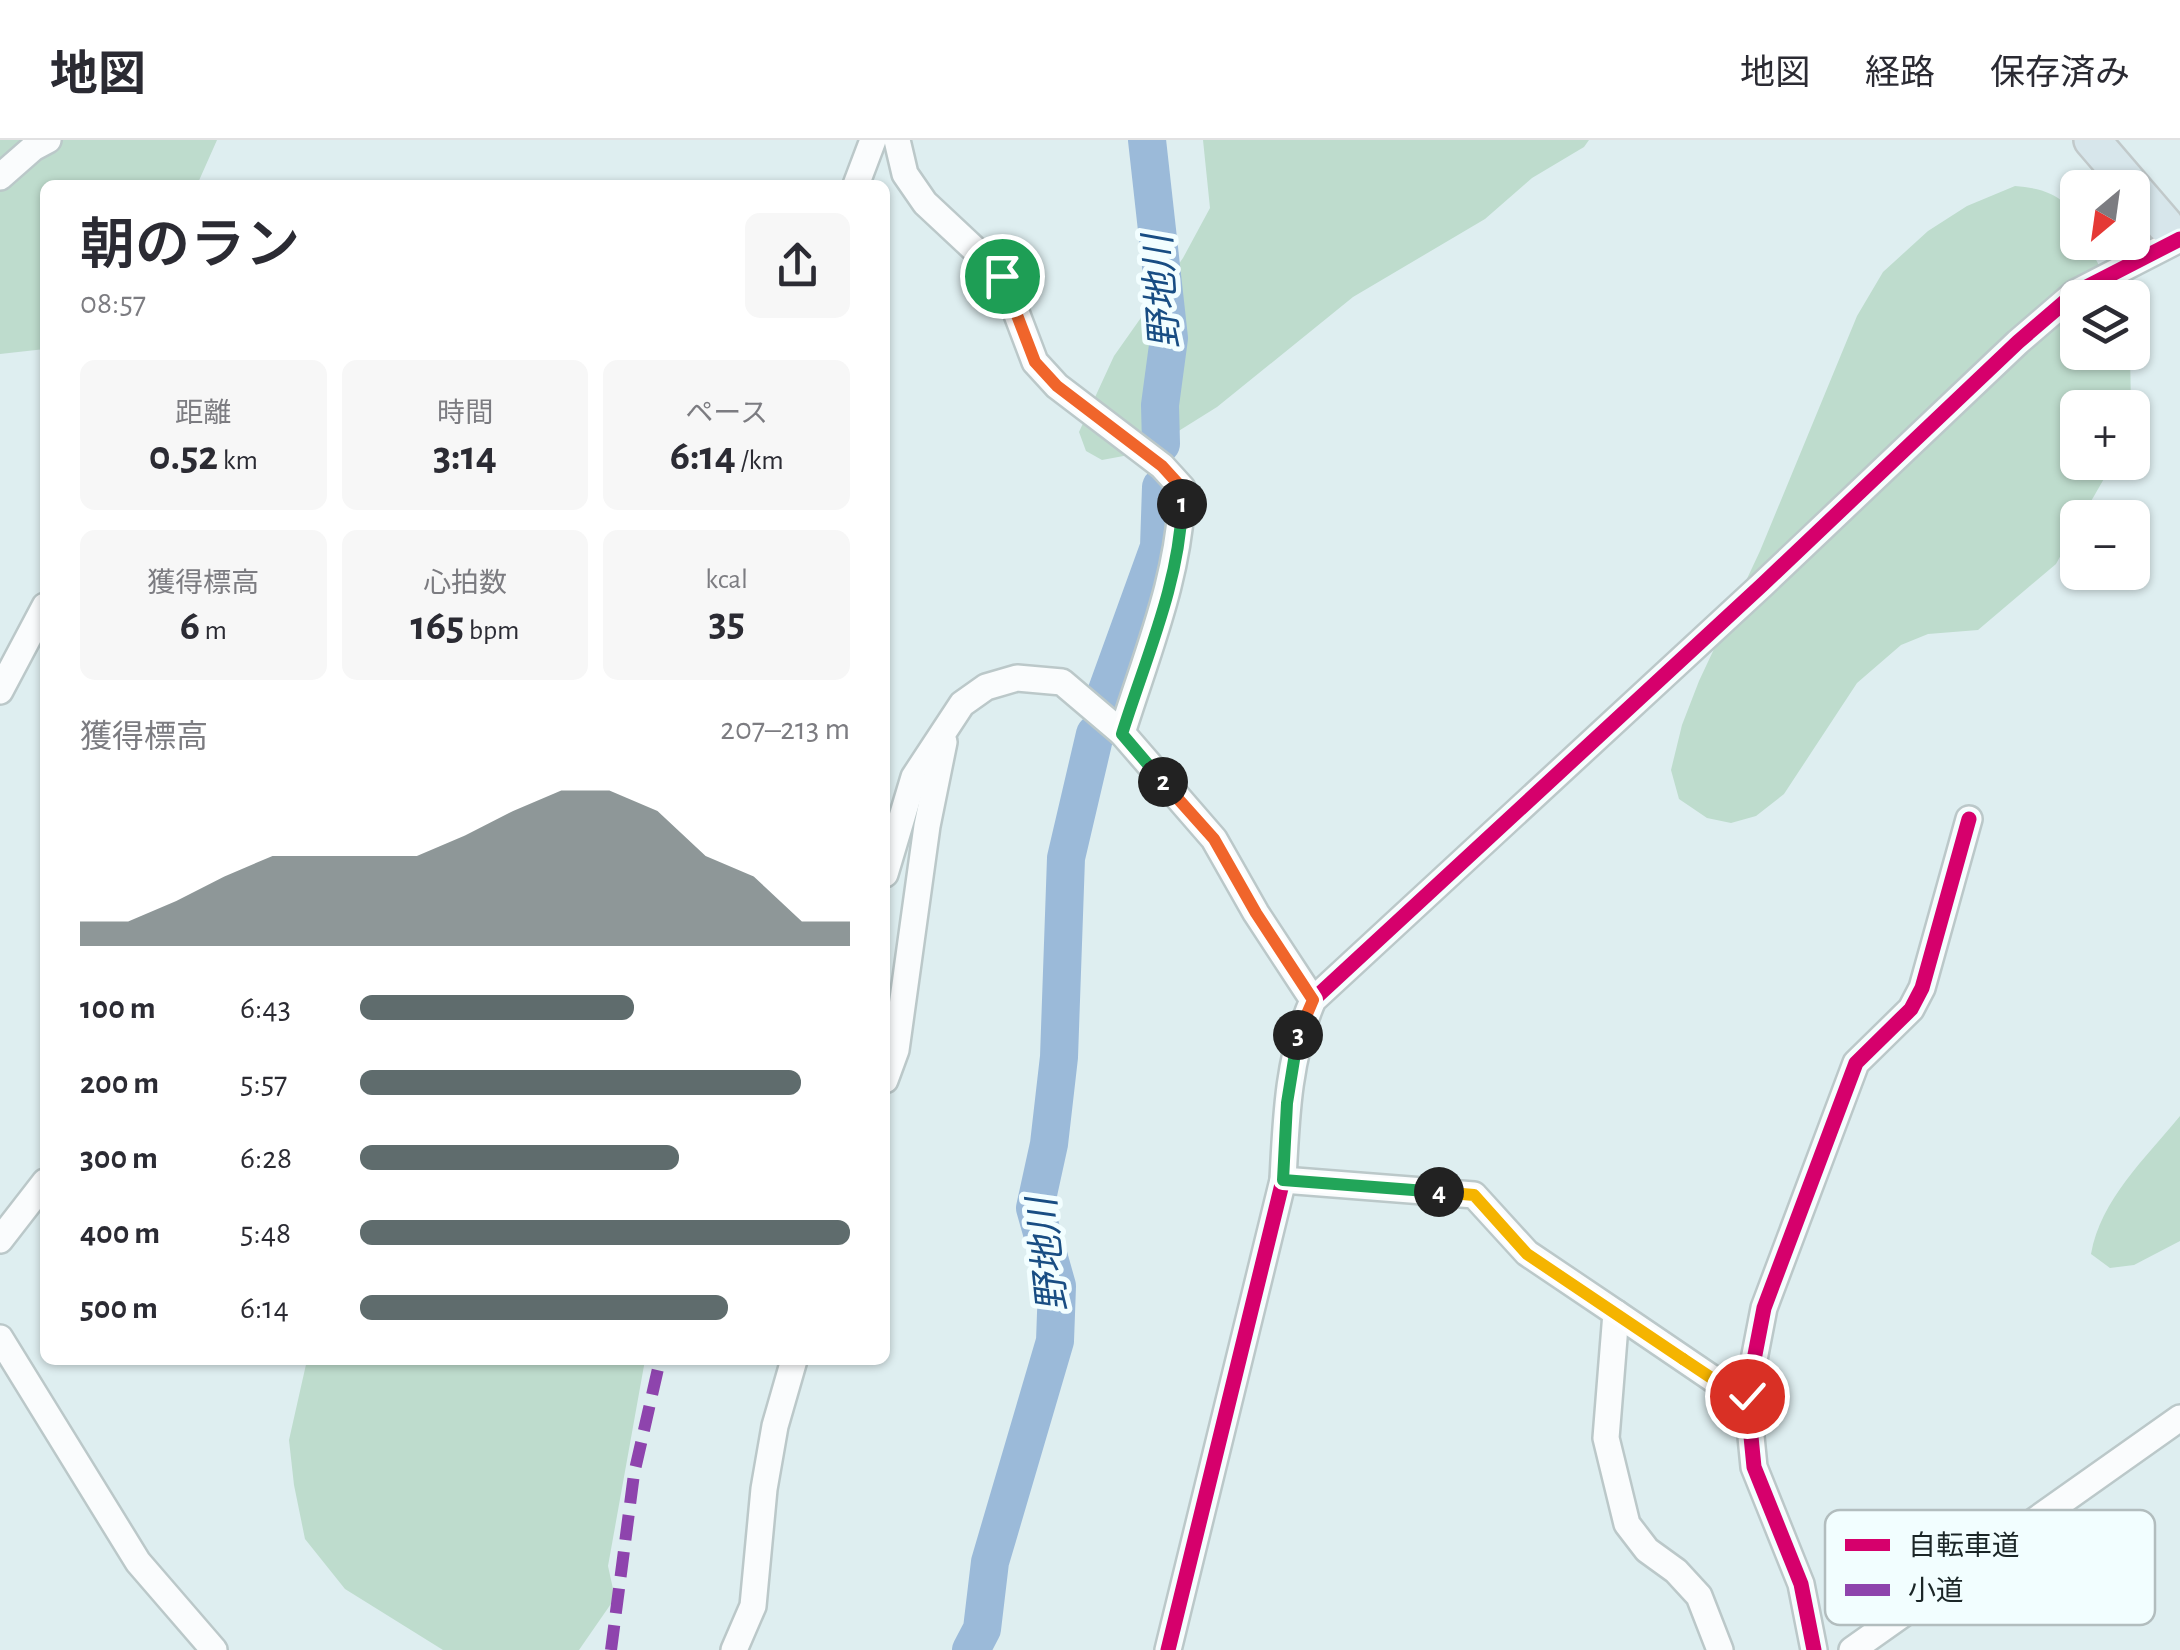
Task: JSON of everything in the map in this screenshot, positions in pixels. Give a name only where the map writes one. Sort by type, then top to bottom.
[{"type":"highway","points":[[2076,140],[2107,170]]},
{"type":"highway","points":[[2092,140],[2175,235]]},
{"type":"highway","points":[[2150,211],[2175,235]]},
{"type":"street","points":[[0,177],[48,140]]},
{"type":"street","points":[[858,180],[873,140]]},
{"type":"street","points":[[897,140],[905,174],[926,202],[1002,276],[1035,362],[1057,386],[1162,466],[1182,488],[1182,526],[1171,579],[1122,734]]},
{"type":"street","points":[[1168,1650],[1283,1180],[1293,1067],[1299,1032],[1313,1000],[1762,586],[2018,342],[2075,293],[2175,235]]},
{"type":"street","points":[[0,690],[40,615]]},
{"type":"street","points":[[0,641],[12,667]]},
{"type":"street","points":[[890,857],[914,777],[962,704],[986,687],[1017,678],[1062,682],[1122,734],[1214,839],[1313,1000]]},
{"type":"street","points":[[890,1066],[896,1050],[928,826],[946,732]]},
{"type":"street","points":[[1814,1650],[1801,1584],[1754,1467],[1747,1396],[1764,1308],[1856,1063],[1911,1009],[1922,988],[1968,819]]},
{"type":"street","points":[[1283,1180],[1474,1195],[1527,1254],[1716,1381],[1747,1396]]},
{"type":"street","points":[[0,1240],[40,1188]]},
{"type":"street","points":[[1616,1313],[1606,1438],[1626,1524],[1647,1550],[1699,1596],[1720,1650]]},
{"type":"street","points":[[0,1338],[138,1562],[214,1650]]},
{"type":"street","points":[[734,1650],[753,1606],[764,1489],[775,1426],[793,1365]]},
{"type":"street","points":[[2050,1510],[2180,1418]]},
{"type":"street","points":[[1852,1650],[1887,1625]]},
{"type":"green space","points":[[0,140],[217,140],[199,180],[40,180],[40,350],[0,354]]},
{"type":"green space","points":[[1203,140],[1589,140],[1584,147],[1532,178],[1485,219],[1353,297],[1217,407],[1145,452],[1102,460],[1086,451],[1079,432],[1114,356],[1183,258],[1210,208]]},
{"type":"green space","points":[[2015,186],[2051,194],[2060,199],[2060,260],[2096,260],[2107,280],[2060,280],[2060,370],[2130,370],[2131,390],[2060,390],[2060,480],[2103,480],[2092,500],[2060,500],[2060,557],[2056,564],[1978,630],[1928,634],[1901,645],[1857,683],[1784,794],[1756,816],[1731,823],[1707,818],[1679,799],[1671,770],[1682,725],[1699,681],[1760,551],[1857,316],[1883,272],[1928,231],[1967,206]]},
{"type":"green space","points":[[2180,1116],[2180,1241],[2134,1265],[2110,1268],[2091,1254],[2104,1215],[2126,1180]]},
{"type":"green space","points":[[306,1365],[644,1365],[608,1566],[615,1598],[579,1650],[443,1650],[345,1589],[305,1539],[289,1440]]},
{"type":"waterway","name":"野地川","points":[[1147,140],[1169,338],[1160,405],[1161,444]]},
{"type":"waterway","name":"野地川","points":[[1105,696],[1159,547],[1161,487]]},
{"type":"waterway","name":"野地川","points":[[971,1650],[982,1629],[990,1562],[1055,1341],[1057,1286],[1035,1208],[1049,1144],[1059,1057],[1066,858],[1095,734]]},
{"type":"marked path","points":[[611,1650],[634,1474],[659,1365]]},
{"type":"cycle path","points":[[1168,1650],[1283,1180],[1293,1066],[1313,1000],[2018,342],[2075,293],[2180,239]]},
{"type":"cycle path","points":[[1814,1650],[1801,1584],[1754,1467],[1747,1396],[1764,1308],[1856,1063],[1911,1009],[1922,988],[1969,819]]},
{"type":"route","points":[[1002,276],[1035,362],[1057,386],[1162,466],[1182,488],[1182,526],[1171,579],[1122,734],[1214,839],[1313,1000],[1299,1032],[1287,1103],[1283,1180],[1474,1195],[1527,1254],[1716,1381],[1747,1396]]}]
